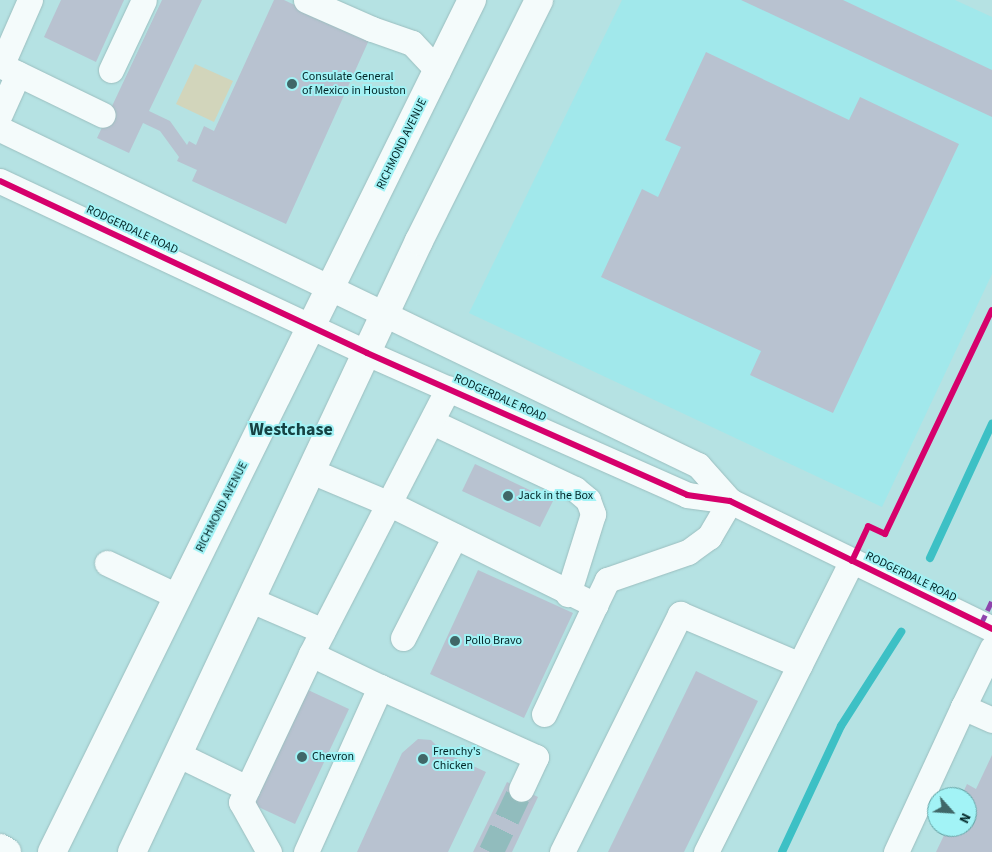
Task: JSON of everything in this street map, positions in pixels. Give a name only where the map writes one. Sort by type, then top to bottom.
[{"type":"main road","name":"RICHMOND AVENUE","points":[[52,852],[438,71],[470,1]]},
{"type":"main road","points":[[132,852],[387,314],[530,3]]},
{"type":"main road","points":[[0,848],[7,852]]},
{"type":"street","points":[[0,114],[6,68],[30,0]]},
{"type":"street","points":[[111,70],[144,0]]},
{"type":"street","points":[[306,0],[372,29],[412,42],[438,71]]},
{"type":"street","points":[[6,68],[103,115]]},
{"type":"street","name":"RODGERDALE ROAD","points":[[0,129],[698,465],[730,501]]},
{"type":"street","name":"RODGERDALE ROAD","points":[[0,181],[367,353],[687,495],[730,501],[992,629]]},
{"type":"street","points":[[269,852],[241,802],[323,631],[448,388]]},
{"type":"street","points":[[432,422],[575,489],[588,500],[593,514],[568,594]]},
{"type":"street","points":[[311,471],[390,504],[595,606]]},
{"type":"street","points":[[544,714],[607,580],[688,552],[709,537],[730,501]]},
{"type":"street","points":[[403,638],[455,536]]},
{"type":"street","points":[[107,563],[177,596]]},
{"type":"street","points":[[706,852],[800,664],[857,564]]},
{"type":"street","points":[[250,600],[323,631]]},
{"type":"street","points":[[562,852],[680,614],[800,664]]},
{"type":"street","points":[[896,852],[992,648]]},
{"type":"street","points":[[312,654],[380,687],[536,756],[521,789]]},
{"type":"street","points":[[306,852],[380,687]]},
{"type":"street","points":[[963,708],[992,720]]},
{"type":"street","points":[[179,755],[247,788]]},
{"type":"shaded area","points":[[622,0],[955,0],[992,17],[992,274],[882,507],[469,313]]},
{"type":"green space","points":[[195,64],[233,81],[214,122],[176,104]]},
{"type":"building","points":[[61,0],[124,0],[96,62],[44,37]]},
{"type":"building","name":"Consulate General of Mexico in Houston","points":[[162,0],[202,0],[149,111],[170,121],[187,145],[189,141],[196,145],[204,126],[214,131],[274,0],[284,0],[369,40],[286,224],[192,181],[197,170],[177,161],[179,157],[160,131],[143,123],[129,153],[97,138]]},
{"type":"building","points":[[741,0],[843,0],[992,70],[992,117]]},
{"type":"building","points":[[706,52],[849,120],[860,97],[959,144],[833,413],[750,375],[761,351],[601,277],[642,189],[658,197],[681,147],[665,140]]},
{"type":"building","name":"Jack in the Box","points":[[475,464],[553,501],[540,527],[462,491]]},
{"type":"building","points":[[478,570],[573,613],[524,718],[430,674]]},
{"type":"building","points":[[696,671],[758,701],[684,852],[608,852]]},
{"type":"building","name":"Chevron","points":[[308,690],[349,709],[295,824],[254,805]]},
{"type":"building","points":[[418,739],[431,740],[443,752],[486,772],[448,852],[357,852],[402,753]]},
{"type":"building","points":[[992,755],[992,852],[936,852],[943,837],[977,837],[977,787]]},
{"type":"building","points":[[507,782],[538,797],[512,852],[473,852]]},
{"type":"waterway","points":[[930,558],[992,424]]},
{"type":"waterway","points":[[782,852],[841,726],[901,632]]},
{"type":"tunnel","points":[[491,852],[521,789]]},
{"type":"marked path","points":[[981,624],[992,600]]},
{"type":"cycle path","points":[[0,181],[367,353],[687,495],[730,501],[992,629]]},
{"type":"cycle path","points":[[852,561],[868,526],[885,534],[992,310]]},
{"type":"place","name":"Consulate General of Mexico in Houston","points":[[292,84]]},
{"type":"place","name":"Jack in the Box","points":[[508,496]]},
{"type":"place","name":"Pollo Bravo","points":[[455,641]]},
{"type":"place","name":"Chevron","points":[[302,757]]},
{"type":"place","name":"Frenchy's Chicken","points":[[423,759]]},
{"type":"district","name":"Westchase","points":[[291,430]]}]
